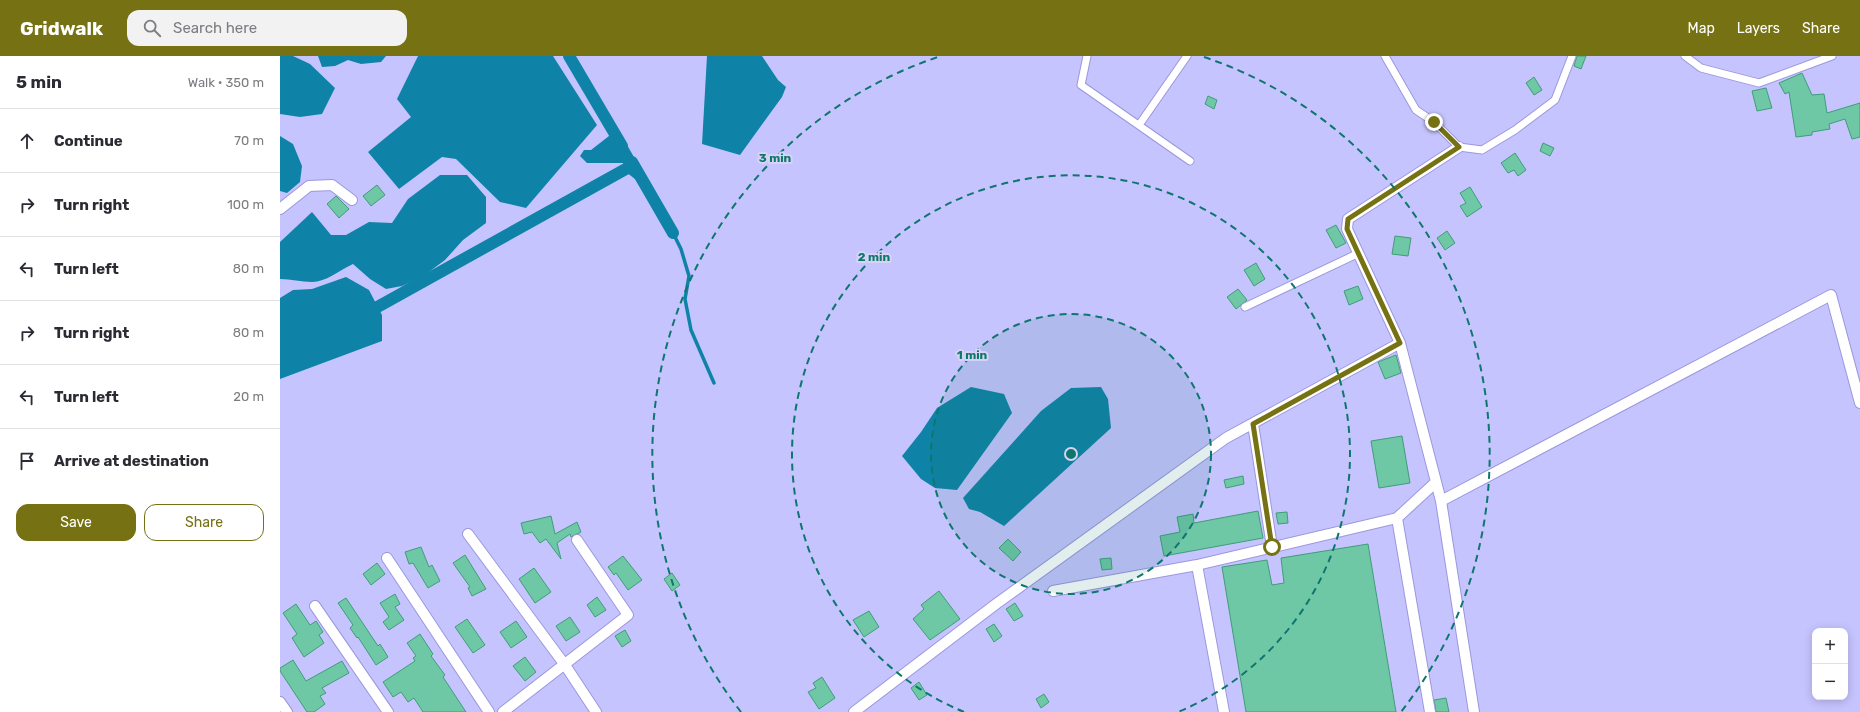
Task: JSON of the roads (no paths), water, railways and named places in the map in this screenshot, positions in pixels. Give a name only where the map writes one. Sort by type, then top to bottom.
[{"type":"street","points":[[1087,56],[1081,85],[1190,161]]},
{"type":"street","points":[[1140,125],[1187,56]]},
{"type":"street","points":[[1385,56],[1416,110],[1434,122],[1459,147],[1482,150],[1515,130],[1554,100],[1572,56]]},
{"type":"street","points":[[1685,56],[1701,68],[1759,83],[1832,56]]},
{"type":"street","points":[[1459,147],[1348,219],[1347,229],[1400,343],[1435,483],[1441,501],[1474,712]]},
{"type":"street","points":[[280,209],[309,186],[332,185],[352,200]]},
{"type":"street","points":[[1245,307],[1359,253]]},
{"type":"street","points":[[1441,501],[1831,295],[1860,403]]},
{"type":"street","points":[[854,712],[996,604],[1206,451],[1226,438],[1400,343]]},
{"type":"street","points":[[1253,424],[1272,547]]},
{"type":"street","points":[[1053,591],[1197,565],[1397,518],[1435,483]]},
{"type":"street","points":[[1397,518],[1430,712]]},
{"type":"street","points":[[468,534],[565,665],[596,712]]},
{"type":"street","points":[[503,712],[565,665],[628,614],[577,540]]},
{"type":"street","points":[[387,558],[489,712]]},
{"type":"street","points":[[1197,565],[1224,712]]},
{"type":"street","points":[[315,606],[388,712]]},
{"type":"street","points":[[280,702],[287,712]]},
{"type":"water","points":[[280,56],[293,56],[310,64],[335,88],[322,114],[300,117],[280,114]]},
{"type":"water","points":[[318,56],[386,56],[381,62],[361,64],[348,60],[335,66],[322,67]]},
{"type":"water","points":[[418,56],[553,56],[597,125],[526,208],[500,202],[456,159],[442,157],[399,189],[368,152],[411,117],[397,99]]},
{"type":"water","points":[[707,56],[762,56],[778,80],[786,87],[782,97],[740,155],[702,144]]},
{"type":"water","points":[[618,129],[643,173],[635,179],[626,172],[623,163],[587,163],[580,156],[584,150],[591,150]]},
{"type":"water","points":[[280,136],[293,144],[302,166],[300,182],[287,193],[280,191]]},
{"type":"water","points":[[440,175],[467,175],[486,197],[486,223],[463,240],[445,260],[422,277],[402,286],[386,289],[370,279],[353,264],[322,280],[308,282],[280,279],[280,242],[312,212],[331,235],[346,235],[369,222],[392,223],[408,199]]},
{"type":"water","points":[[346,277],[369,290],[382,315],[382,341],[280,379],[280,298],[293,290],[312,289]]},
{"type":"water","points":[[971,387],[1004,394],[1012,413],[957,490],[935,488],[921,479],[902,456],[921,432],[937,408]]},
{"type":"water","points":[[1101,387],[1108,399],[1111,428],[1004,526],[980,512],[969,509],[963,498],[1041,411],[1071,388]]},
{"type":"waterway","points":[[569,56],[622,146]]},
{"type":"waterway","points":[[632,162],[673,233]]},
{"type":"waterway","points":[[372,310],[633,165]]},
{"type":"waterway","points":[[673,233],[681,249],[689,276],[685,299],[691,330],[714,383]]}]
